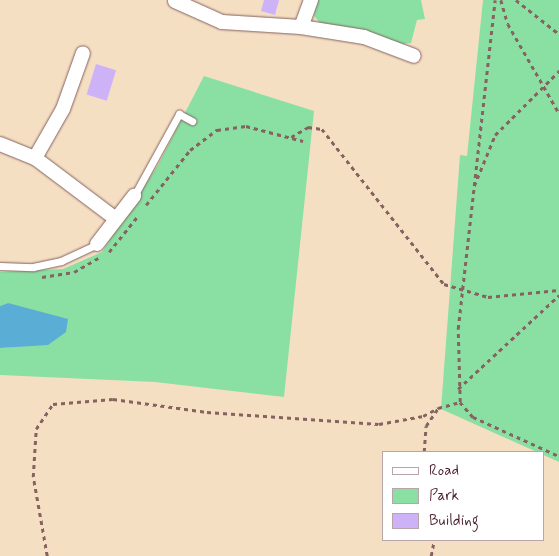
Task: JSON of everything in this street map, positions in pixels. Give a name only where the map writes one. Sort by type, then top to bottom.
[{"type":"street","points":[[301,27],[311,0]]},
{"type":"street","points":[[175,1],[222,22],[301,27],[364,37],[414,56]]},
{"type":"street","points":[[35,158],[63,109],[83,53]]},
{"type":"street","points":[[0,144],[35,158],[116,219]]},
{"type":"street","points":[[97,244],[134,196]]},
{"type":"lane","points":[[134,196],[179,114],[192,121]]},
{"type":"lane","points":[[0,266],[33,267],[61,261],[97,244]]},
{"type":"path","points":[[495,0],[462,287],[458,389],[460,402],[473,417],[559,456]]},
{"type":"path","points":[[501,0],[508,24],[542,87],[559,113]]},
{"type":"path","points":[[516,0],[559,34]]},
{"type":"path","points":[[472,189],[495,135],[559,71]]},
{"type":"path","points":[[35,276],[74,272],[111,251],[204,136],[246,126],[303,141]]},
{"type":"path","points":[[291,137],[308,127],[322,129],[434,274],[444,284],[462,287],[488,297],[559,290]]},
{"type":"path","points":[[458,389],[559,295]]},
{"type":"path","points":[[48,556],[33,477],[36,429],[53,404],[113,399],[207,412],[379,424],[423,416],[438,408],[460,402]]},
{"type":"path","points":[[424,451],[426,426],[438,408]]},
{"type":"path","points":[[431,556],[434,541]]},
{"type":"green space","points":[[317,0],[421,0],[425,19],[417,20],[411,43],[394,45],[357,29],[321,24],[314,16]]},
{"type":"green space","points":[[483,0],[559,0],[559,462],[544,455],[544,451],[535,451],[441,409],[460,155],[467,156]]},
{"type":"green space","points":[[204,76],[314,111],[284,397],[155,382],[0,375],[0,348],[48,344],[8,303],[0,306],[0,272],[63,269],[102,252],[158,165]]},
{"type":"water","points":[[8,303],[68,319],[66,332],[48,345],[0,348],[0,306]]},
{"type":"building","points":[[264,0],[279,0],[275,15],[261,11]]},
{"type":"building","points":[[96,64],[116,70],[107,101],[87,95]]}]
